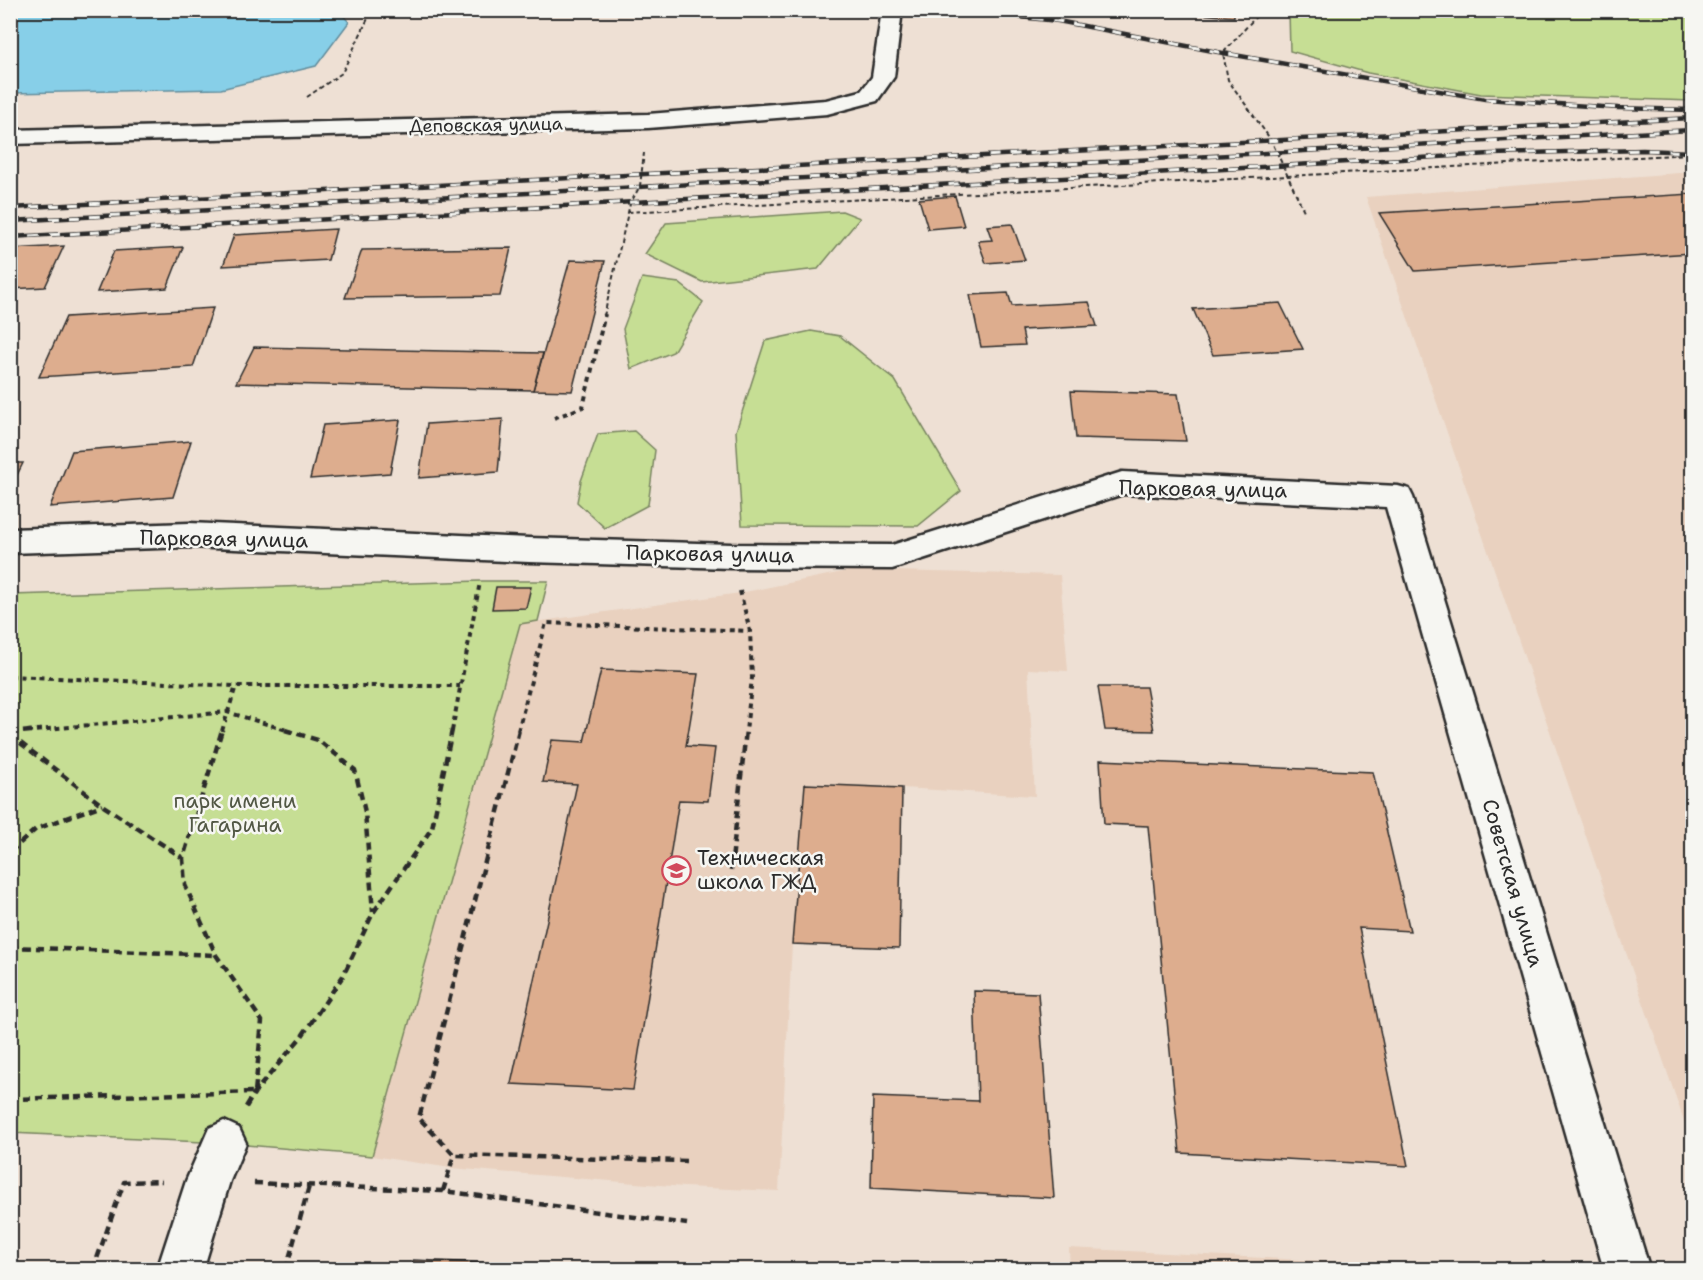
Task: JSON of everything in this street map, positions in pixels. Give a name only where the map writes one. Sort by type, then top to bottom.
[{"type":"street","name":"Деповская улица","points":[[10,137],[648,122],[827,107],[870,96],[883,77],[892,10]]},
{"type":"street","name":"Парковая улица","points":[[10,541],[189,536],[529,550],[731,556],[892,557],[1122,483],[1398,497]]},
{"type":"street","name":"Советская улица","points":[[1398,497],[1627,1269]]},
{"type":"street","points":[[180,1269],[216,1162]]},
{"type":"path","points":[[256,130],[342,73],[372,10]]},
{"type":"path","points":[[1262,10],[1223,53],[1228,81],[1271,140],[1304,211]]},
{"type":"path","points":[[554,418],[583,407],[630,204],[640,186],[648,122]]},
{"type":"path","points":[[628,212],[1692,154]]},
{"type":"path","points":[[216,1162],[255,1092],[302,1036],[344,976],[373,913],[432,828],[480,581],[529,550]]},
{"type":"path","points":[[731,556],[750,631],[752,678],[731,870]]},
{"type":"path","points":[[686,1161],[454,1155],[419,1118],[546,623],[750,631]]},
{"type":"path","points":[[10,676],[236,686],[460,686]]},
{"type":"path","points":[[236,686],[183,858],[185,885],[216,955],[262,1021],[255,1092]]},
{"type":"path","points":[[10,734],[227,712],[318,740],[355,770],[365,812],[373,913]]},
{"type":"path","points":[[10,734],[102,805],[183,858]]},
{"type":"path","points":[[10,852],[36,829],[102,805]]},
{"type":"path","points":[[10,947],[216,955]]},
{"type":"path","points":[[10,1098],[255,1092]]},
{"type":"path","points":[[443,1191],[454,1155]]},
{"type":"path","points":[[93,1269],[124,1182],[216,1162],[309,1186],[443,1191],[687,1224]]},
{"type":"path","points":[[286,1269],[309,1186]]},
{"type":"shaded area","points":[[1692,172],[1692,1144],[1366,197]]},
{"type":"shaded area","name":"Техническая школа ГЖД","points":[[852,570],[1060,575],[1068,671],[1028,669],[1035,796],[903,788],[899,948],[792,944],[779,1191],[684,1187],[451,1168],[372,1156],[520,624],[740,593]]},
{"type":"shaded area","points":[[1069,1248],[1479,1269],[1070,1269]]},
{"type":"green space","points":[[1289,11],[1692,11],[1692,101],[1481,94],[1368,73],[1290,51]]},
{"type":"green space","points":[[842,211],[860,218],[818,269],[702,282],[645,254],[666,223]]},
{"type":"green space","points":[[642,278],[679,283],[703,302],[673,352],[631,369],[623,329]]},
{"type":"green space","points":[[811,331],[840,336],[895,380],[961,491],[918,526],[742,525],[736,431],[765,341]]},
{"type":"green space","points":[[634,431],[655,450],[648,505],[605,528],[577,502],[581,481],[598,434]]},
{"type":"green space","name":"парк имени Гагарина","points":[[548,581],[538,621],[520,624],[372,1156],[224,1143],[11,1133],[11,595]]},
{"type":"water","points":[[11,11],[339,11],[349,22],[316,66],[221,89],[11,93]]},
{"type":"building","points":[[1150,10],[1234,10],[1234,17]]},
{"type":"building","points":[[1692,194],[1692,253],[1415,271],[1379,213]]},
{"type":"building","points":[[955,196],[964,226],[928,229],[919,199]]},
{"type":"building","points":[[1012,224],[1025,260],[986,263],[978,241],[992,240],[987,226]]},
{"type":"building","points":[[336,229],[328,260],[223,266],[234,235]]},
{"type":"building","points":[[64,246],[45,287],[10,289],[10,249]]},
{"type":"building","points":[[183,247],[167,288],[97,292],[114,251]]},
{"type":"building","points":[[511,248],[500,296],[345,298],[362,250]]},
{"type":"building","points":[[570,260],[605,261],[572,391],[533,390]]},
{"type":"building","points":[[1008,293],[1012,306],[1089,302],[1097,326],[1022,330],[1025,345],[981,347],[970,295]]},
{"type":"building","points":[[1280,303],[1303,349],[1213,355],[1193,309]]},
{"type":"building","points":[[213,308],[193,367],[39,377],[66,317]]},
{"type":"building","points":[[254,347],[543,353],[533,390],[236,383]]},
{"type":"building","points":[[1071,391],[1178,394],[1186,441],[1076,438]]},
{"type":"building","points":[[503,419],[498,472],[419,478],[427,424]]},
{"type":"building","points":[[400,420],[390,473],[310,479],[323,425]]},
{"type":"building","points":[[191,441],[173,497],[50,507],[72,451]]},
{"type":"building","points":[[10,463],[23,463],[10,489]]},
{"type":"building","points":[[496,587],[531,587],[526,608],[492,609]]},
{"type":"building","points":[[601,670],[698,674],[686,746],[715,748],[708,801],[679,800],[633,1090],[511,1084],[577,784],[543,782],[552,740],[584,742]]},
{"type":"building","points":[[1098,687],[1146,687],[1154,731],[1105,730]]},
{"type":"building","points":[[1100,760],[1373,772],[1410,931],[1359,928],[1408,1166],[1180,1153],[1148,826],[1104,824]]},
{"type":"building","points":[[805,784],[902,788],[899,948],[792,944]]},
{"type":"building","points":[[974,991],[1038,993],[1054,1198],[871,1188],[873,1097],[978,1101]]},
{"type":"building","points":[[413,1260],[550,1266],[549,1270],[411,1270]]},
{"type":"railway","points":[[953,10],[1058,21],[1223,53],[1485,99],[1618,108],[1692,110]]},
{"type":"railway","points":[[10,208],[1692,118]]},
{"type":"railway","points":[[10,221],[1692,130]]},
{"type":"railway","points":[[10,237],[1491,154],[1643,150],[1692,152]]},
{"type":"place","name":"Техническая школа ГЖД","points":[[676,870]]}]
